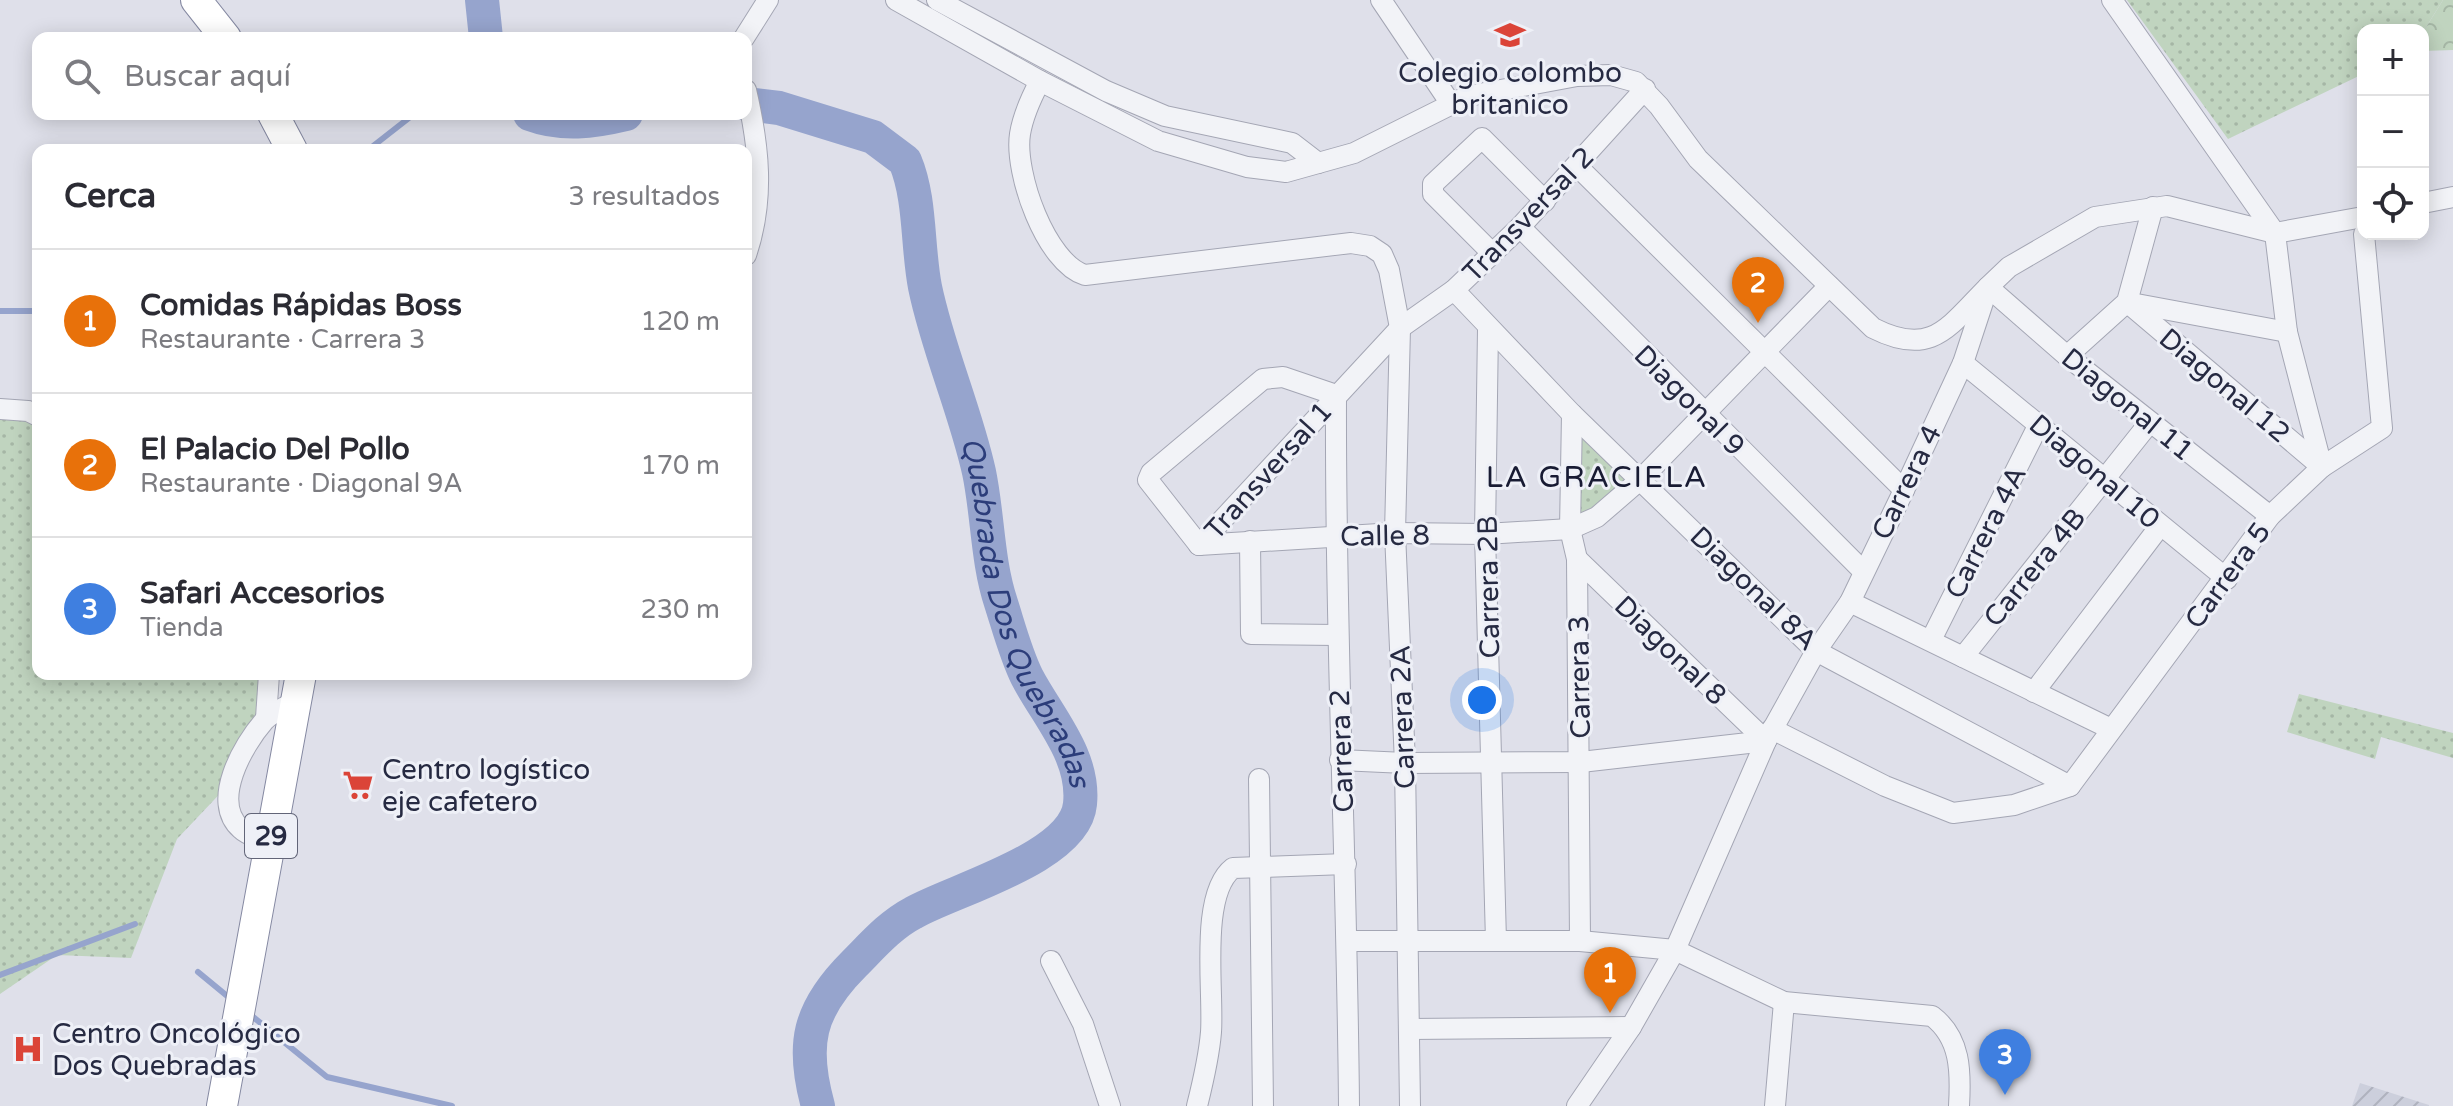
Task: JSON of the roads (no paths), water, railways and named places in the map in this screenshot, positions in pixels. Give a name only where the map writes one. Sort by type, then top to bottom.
[{"type":"highway","points":[[196,0],[221,32]]},
{"type":"highway","points":[[276,120],[289,144]]},
{"type":"highway","name":"29","points":[[222,1106],[299,688]]},
{"type":"street","points":[[748,32],[768,0]]},
{"type":"street","points":[[896,0],[1040,81],[1158,141],[1260,169],[1286,172],[1354,153],[1451,104],[1503,88],[1577,76],[1611,75],[1636,82],[1645,89],[1698,159],[1873,328],[1893,338],[1919,342],[1935,338],[2009,267],[2095,217],[2153,207],[2188,209],[2275,233],[2357,218]]},
{"type":"street","points":[[937,0],[1068,71],[1150,110],[1292,143],[1318,163]]},
{"type":"street","points":[[1381,0],[1451,104]]},
{"type":"street","points":[[2112,0],[2275,233],[2287,332],[2322,467]]},
{"type":"street","name":"Carrera 2A","points":[[1040,81],[1029,102],[1020,135],[1020,170],[1051,242],[1070,270],[1085,275],[1351,243],[1370,246],[1382,254],[1389,270],[1400,328],[1395,533],[1405,763],[1410,1106]]},
{"type":"street","name":"Transversal 2","points":[[1336,395],[1400,328],[1454,290],[1520,227],[1645,89]]},
{"type":"street","points":[[752,116],[760,166],[752,237]]},
{"type":"street","points":[[1492,253],[1431,189],[1482,138],[1545,201]]},
{"type":"street","points":[[1577,166],[1904,490]]},
{"type":"street","points":[[2429,202],[2453,197]]},
{"type":"street","points":[[2067,356],[2127,302],[2153,207]]},
{"type":"street","name":"Diagonal 9","points":[[1520,227],[1702,413],[1863,571]]},
{"type":"street","name":"Carrera 5","points":[[2070,786],[2227,579],[2270,516],[2322,467],[2382,428],[2365,240]]},
{"type":"street","points":[[1570,529],[1597,517],[1641,479],[1829,286]]},
{"type":"street","name":"Diagonal 11","points":[[1988,287],[2067,356],[2270,516]]},
{"type":"street","name":"Carrera 4","points":[[1577,1106],[1631,1027],[1675,950],[1769,735],[1816,651],[1850,602],[1963,363],[1988,287]]},
{"type":"street","name":"Diagonal 8A","points":[[1454,290],[1572,414],[1816,651],[2070,786]]},
{"type":"street","points":[[2127,302],[2287,332]]},
{"type":"street","name":"Diagonal 12","points":[[2127,302],[2322,467]]},
{"type":"street","name":"Carrera 2B","points":[[1488,329],[1485,534],[1496,941]]},
{"type":"street","name":"Diagonal 10","points":[[1963,363],[2227,579]]},
{"type":"street","points":[[1199,545],[1148,480],[1151,473],[1263,379],[1283,377],[1336,395]]},
{"type":"street","name":"Carrera 2","points":[[1336,395],[1337,635],[1348,941],[1349,1106]]},
{"type":"street","name":"Transversal 1","points":[[1199,545],[1336,395]]},
{"type":"street","points":[[0,409],[32,413]]},
{"type":"street","name":"Carrera 3","points":[[1572,414],[1570,529],[1577,559],[1581,762],[1580,941]]},
{"type":"street","name":"Carrera 4B","points":[[1963,657],[2150,422]]},
{"type":"street","name":"Carrera 4A","points":[[1931,640],[2039,424]]},
{"type":"street","points":[[2034,692],[2160,526]]},
{"type":"street","name":"Calle 8","points":[[1199,545],[1395,533],[1485,534],[1570,529]]},
{"type":"street","points":[[1250,541],[1251,634],[1337,635]]},
{"type":"street","name":"Diagonal 8","points":[[1577,559],[1769,735],[1953,813],[2014,805],[2070,786]]},
{"type":"street","points":[[1850,602],[2111,729]]},
{"type":"street","points":[[266,718],[269,680]]},
{"type":"street","points":[[270,843],[242,830],[233,818],[228,802],[231,782],[242,755],[266,718],[299,688]]},
{"type":"street","points":[[1340,760],[1405,763],[1581,762],[1769,735]]},
{"type":"street","points":[[1259,779],[1263,1106]]},
{"type":"street","points":[[1197,1106],[1211,1035],[1214,901],[1223,875],[1233,868],[1346,864]]},
{"type":"street","points":[[1348,941],[1580,941],[1675,950],[1784,1002],[1932,1016],[1947,1027],[1955,1042],[1959,1067],[1959,1106]]},
{"type":"street","points":[[1051,961],[1083,1024],[1110,1106]]},
{"type":"street","points":[[1775,1106],[1784,1002]]},
{"type":"street","points":[[1409,1029],[1631,1027]]},
{"type":"waterway","name":"Quebrada Dos Quebradas","points":[[482,0],[485,32]]},
{"type":"waterway","name":"Quebrada Dos Quebradas","points":[[752,105],[779,108],[873,137],[905,161],[914,191],[922,271],[930,310],[979,472],[996,587],[1023,669],[1071,753],[1080,786],[1080,804],[1073,823],[1057,841],[1010,870],[905,918],[882,936],[839,981],[827,997],[812,1029],[810,1065],[818,1106]]},
{"type":"waterway","points":[[376,144],[406,120]]},
{"type":"waterway","name":"Quebrada Dos Quebradas","points":[[554,120],[594,120]]},
{"type":"waterway","points":[[0,311],[32,311]]},
{"type":"waterway","points":[[0,975],[135,924]]},
{"type":"waterway","points":[[198,972],[232,1000]]},
{"type":"waterway","points":[[247,1012],[327,1077],[452,1106]]},
{"type":"place","name":"Colegio colombo britanico","points":[[1510,35]]},
{"type":"place","name":"El Palacio Del Pollo","points":[[1758,323]]},
{"type":"place","name":"Centro logístico eje cafetero","points":[[358,785]]},
{"type":"place","name":"Comidas Rápidas Boss","points":[[1610,1013]]},
{"type":"place","name":"Centro Oncológico Dos Quebradas","points":[[28,1049]]},
{"type":"place","name":"Safari Accesorios","points":[[2005,1095]]},
{"type":"district","name":"LA GRACIELA","points":[[1597,477]]}]
